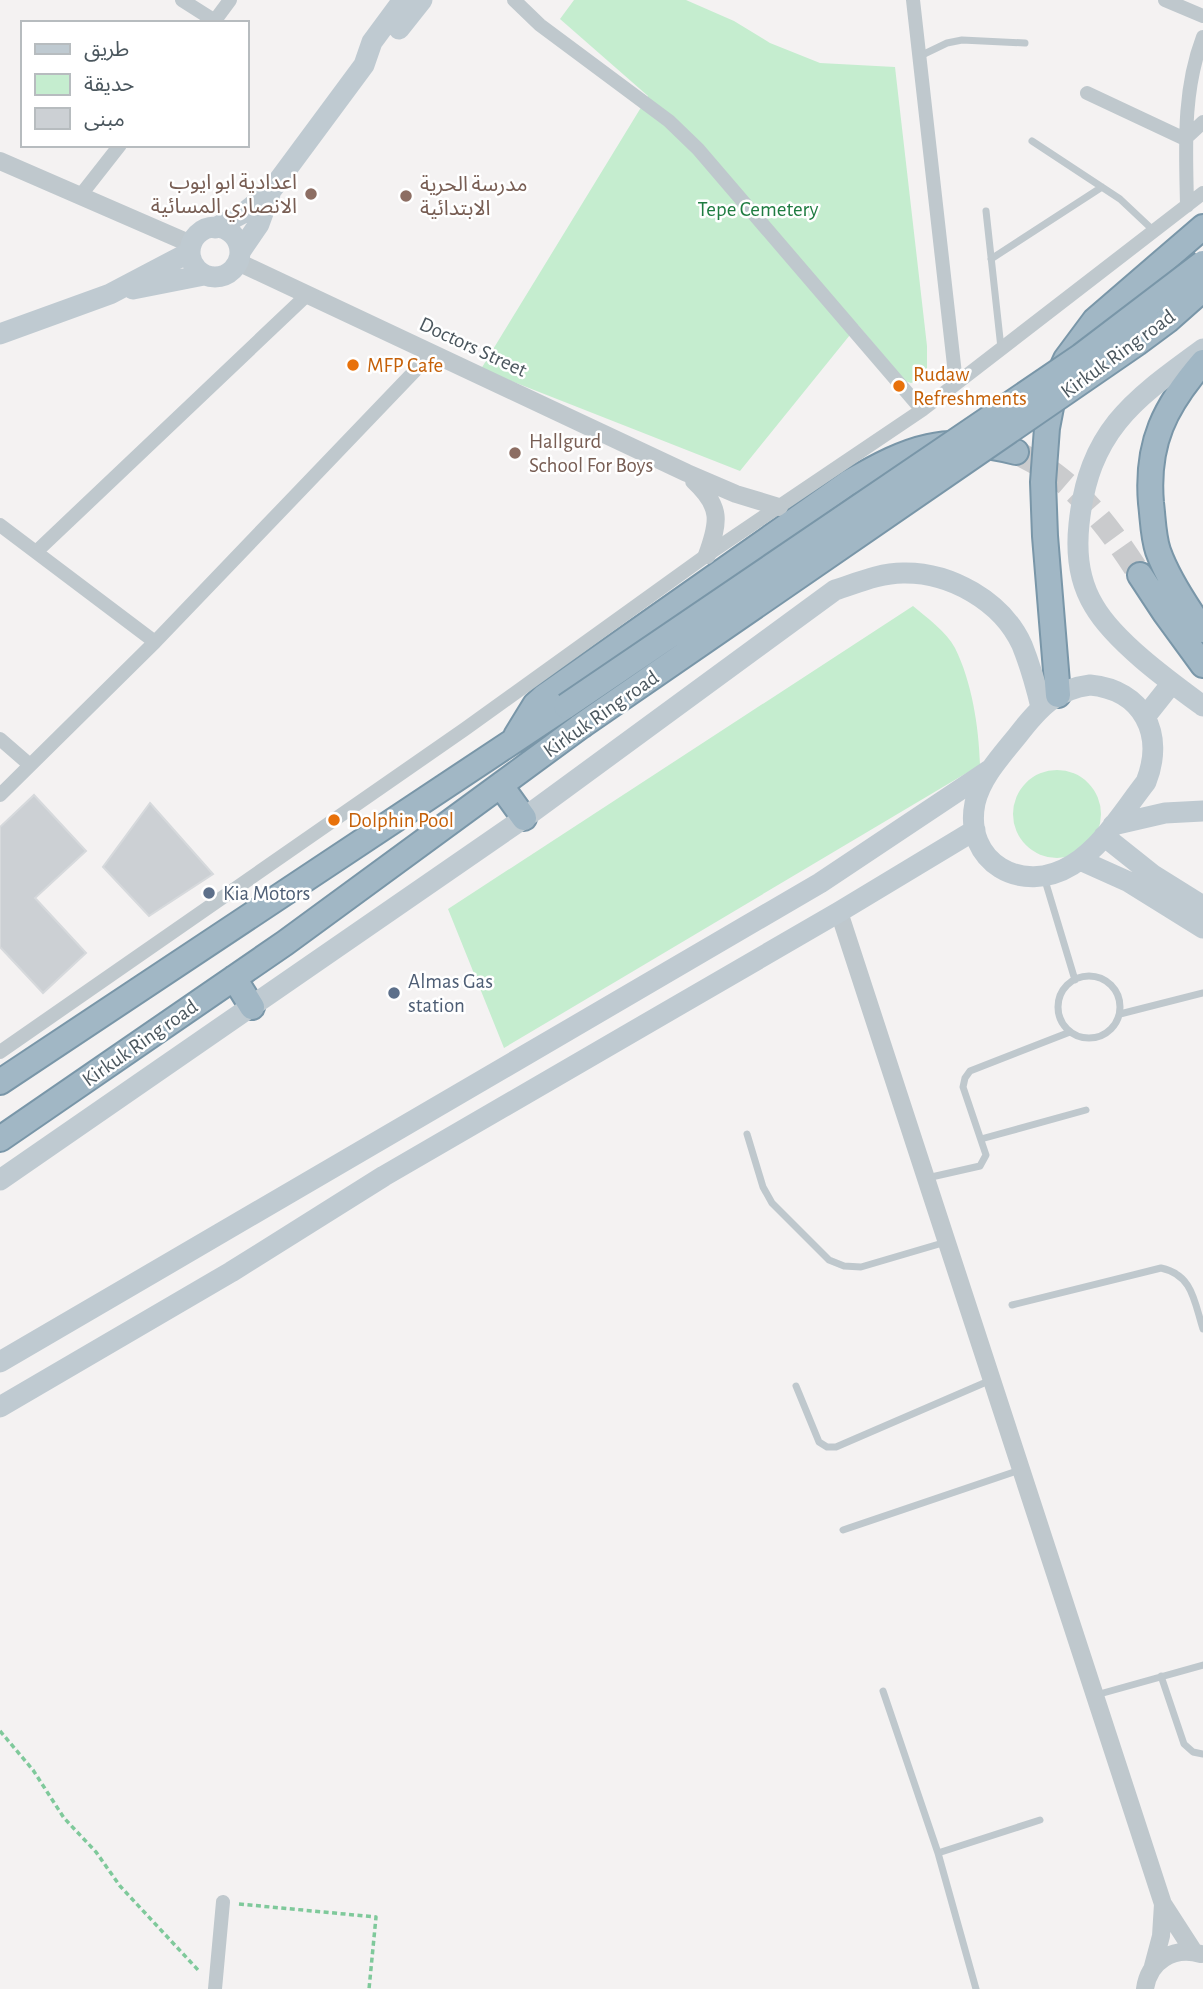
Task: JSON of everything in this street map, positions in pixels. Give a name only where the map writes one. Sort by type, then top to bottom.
[{"type":"highway","points":[[1049,701],[1042,482],[1050,405],[1056,381],[1079,339],[1095,320],[1203,228]]},
{"type":"highway","points":[[1203,239],[1195,253],[1192,272],[1196,287],[1203,292]]},
{"type":"highway","name":"Kirkuk Ring road","points":[[0,1082],[512,743],[1081,356],[1203,263]]},
{"type":"highway","name":"Kirkuk Ring road","points":[[0,1139],[234,978],[581,726],[1137,343],[1203,292]]},
{"type":"highway","points":[[1203,362],[1181,387],[1167,410],[1157,433],[1150,474],[1152,515],[1158,550],[1168,574],[1203,630]]},
{"type":"highway","points":[[512,743],[535,705],[545,696],[867,472],[907,453],[952,442],[988,445],[1016,452]]},
{"type":"highway","points":[[1140,575],[1203,665]]},
{"type":"highway","points":[[501,786],[524,818]]},
{"type":"highway","points":[[234,978],[252,1007]]},
{"type":"main road","points":[[0,334],[110,294],[204,275],[214,277],[233,270],[259,224],[271,192],[364,65],[372,42],[403,0]]},
{"type":"main road","points":[[364,65],[378,55],[422,0]]},
{"type":"main road","points":[[204,275],[191,261],[191,248],[197,235],[245,212],[271,192]]},
{"type":"main road","points":[[215,228],[225,229],[233,235],[238,243],[239,257]]},
{"type":"main road","points":[[110,294],[191,248]]},
{"type":"main road","points":[[1203,349],[1144,393],[1110,431],[1088,478],[1082,502],[1077,548],[1085,588],[1094,606],[1120,637],[1203,706]]},
{"type":"main road","points":[[0,1180],[524,818],[835,590],[868,579],[902,573],[938,577],[972,591],[1000,614],[1021,643],[1049,701]]},
{"type":"main road","points":[[1145,717],[1172,682]]},
{"type":"main road","points":[[1079,686],[1111,688],[1129,698],[1145,717],[1153,743],[1151,769],[1146,782],[1108,831],[1080,860],[1044,877],[1020,877],[998,867],[982,848],[975,830],[976,801],[991,769],[1049,701],[1079,686]]},
{"type":"main road","points":[[0,1362],[820,883],[991,769]]},
{"type":"main road","points":[[1108,831],[1165,813],[1203,811]]},
{"type":"main road","points":[[0,1407],[231,1272],[384,1177],[975,830]]},
{"type":"main road","points":[[1108,831],[1153,875],[1199,896]]},
{"type":"main road","points":[[1080,860],[1129,882],[1203,928]]},
{"type":"main road","points":[[820,883],[839,912]]},
{"type":"street","points":[[182,0],[213,21]]},
{"type":"street","points":[[215,21],[230,0]]},
{"type":"street","points":[[514,0],[540,25],[669,121],[698,149],[922,410]]},
{"type":"street","points":[[913,0],[956,383]]},
{"type":"street","points":[[1165,0],[1203,16]]},
{"type":"street","points":[[1187,206],[1185,139],[1190,79],[1203,37]]},
{"type":"street","points":[[1087,93],[1185,139]]},
{"type":"street","points":[[1185,139],[1203,122]]},
{"type":"street","points":[[80,197],[118,147]]},
{"type":"street","points":[[0,161],[191,248]]},
{"type":"street","points":[[0,1052],[465,729],[707,555],[922,410],[1203,193]]},
{"type":"street","name":"Doctors Street","points":[[239,257],[308,294],[687,473],[736,494],[779,507]]},
{"type":"street","points":[[36,552],[308,294]]},
{"type":"street","points":[[0,795],[155,642],[432,353]]},
{"type":"street","name":"Doctors Street","points":[[687,473],[710,497],[714,506],[716,526],[707,555]]},
{"type":"street","points":[[0,525],[155,642]]},
{"type":"street","points":[[0,739],[30,765]]},
{"type":"street","points":[[839,912],[1163,1904],[1198,1953]]},
{"type":"street","points":[[215,1989],[223,1902]]},
{"type":"street","points":[[1145,1989],[1161,1936],[1163,1904]]},
{"type":"street","points":[[1153,1966],[1175,1952],[1198,1953]]},
{"type":"lane","points":[[919,57],[947,43],[962,40],[1026,43]]},
{"type":"lane","points":[[1032,141],[1132,208],[1154,231]]},
{"type":"lane","points":[[991,258],[1102,187]]},
{"type":"lane","points":[[986,211],[1001,349]]},
{"type":"lane","points":[[1044,877],[1075,980]]},
{"type":"lane","points":[[1093,977],[1109,983],[1119,997],[1120,1014],[1111,1030],[1104,1035],[1086,1038],[1070,1032],[1058,1009],[1062,992],[1075,980],[1093,977]]},
{"type":"lane","points":[[1120,1014],[1203,993]]},
{"type":"lane","points":[[926,1178],[980,1166],[986,1155],[963,1087],[965,1078],[979,1066],[1070,1032]]},
{"type":"lane","points":[[981,1139],[1086,1110]]},
{"type":"lane","points":[[747,1134],[763,1187],[772,1203],[829,1260],[844,1266],[861,1267],[947,1241]]},
{"type":"lane","points":[[1012,1305],[1161,1268],[1174,1271],[1186,1280],[1203,1329]]},
{"type":"lane","points":[[796,1386],[819,1442],[827,1447],[836,1447],[992,1380]]},
{"type":"lane","points":[[843,1530],[1021,1469]]},
{"type":"lane","points":[[1095,1695],[1203,1665]]},
{"type":"lane","points":[[1161,1676],[1184,1744],[1193,1752],[1203,1754]]},
{"type":"lane","points":[[883,1691],[939,1853],[976,1989]]},
{"type":"lane","points":[[939,1853],[1040,1819]]},
{"type":"path","points":[[0,1731],[33,1770],[64,1818],[96,1852],[120,1886],[199,1971]]},
{"type":"path","points":[[223,1902],[376,1917],[369,1989]]},
{"type":"green space","name":"Tepe Cemetery","points":[[574,0],[686,0],[734,21],[770,43],[820,63],[895,67],[927,346],[927,368],[922,379],[911,383],[905,381],[858,325],[740,471],[481,369],[648,96],[560,19]]},
{"type":"green space","points":[[913,606],[947,636],[961,661],[973,705],[980,765],[504,1048],[448,909]]},
{"type":"green space","points":[[1057,770],[1074,774],[1088,783],[1097,797],[1101,814],[1097,831],[1088,845],[1074,854],[1057,858],[1040,854],[1026,845],[1017,831],[1013,814],[1017,797],[1026,783],[1040,774]]},
{"type":"building","points":[[34,795],[86,851],[35,898],[86,953],[43,993],[0,947],[0,827]]},
{"type":"building","points":[[150,803],[213,874],[149,916],[103,867]]},
{"type":"tunnel","points":[[1016,452],[1067,484],[1112,534],[1140,575]]},
{"type":"place","name":"اعدادية ابو ايوب الانصاري المسائية","points":[[311,194]]},
{"type":"place","name":"مدرسة الحرية الابتدائية","points":[[406,196]]},
{"type":"place","name":"MFP Cafe","points":[[353,365]]},
{"type":"place","name":"Rudaw Refreshments","points":[[899,386]]},
{"type":"place","name":"Hallgurd School For Boys","points":[[515,453]]},
{"type":"place","name":"Dolphin Pool","points":[[334,820]]},
{"type":"place","name":"Kia Motors","points":[[209,893]]},
{"type":"place","name":"Almas Gas station","points":[[394,993]]}]
